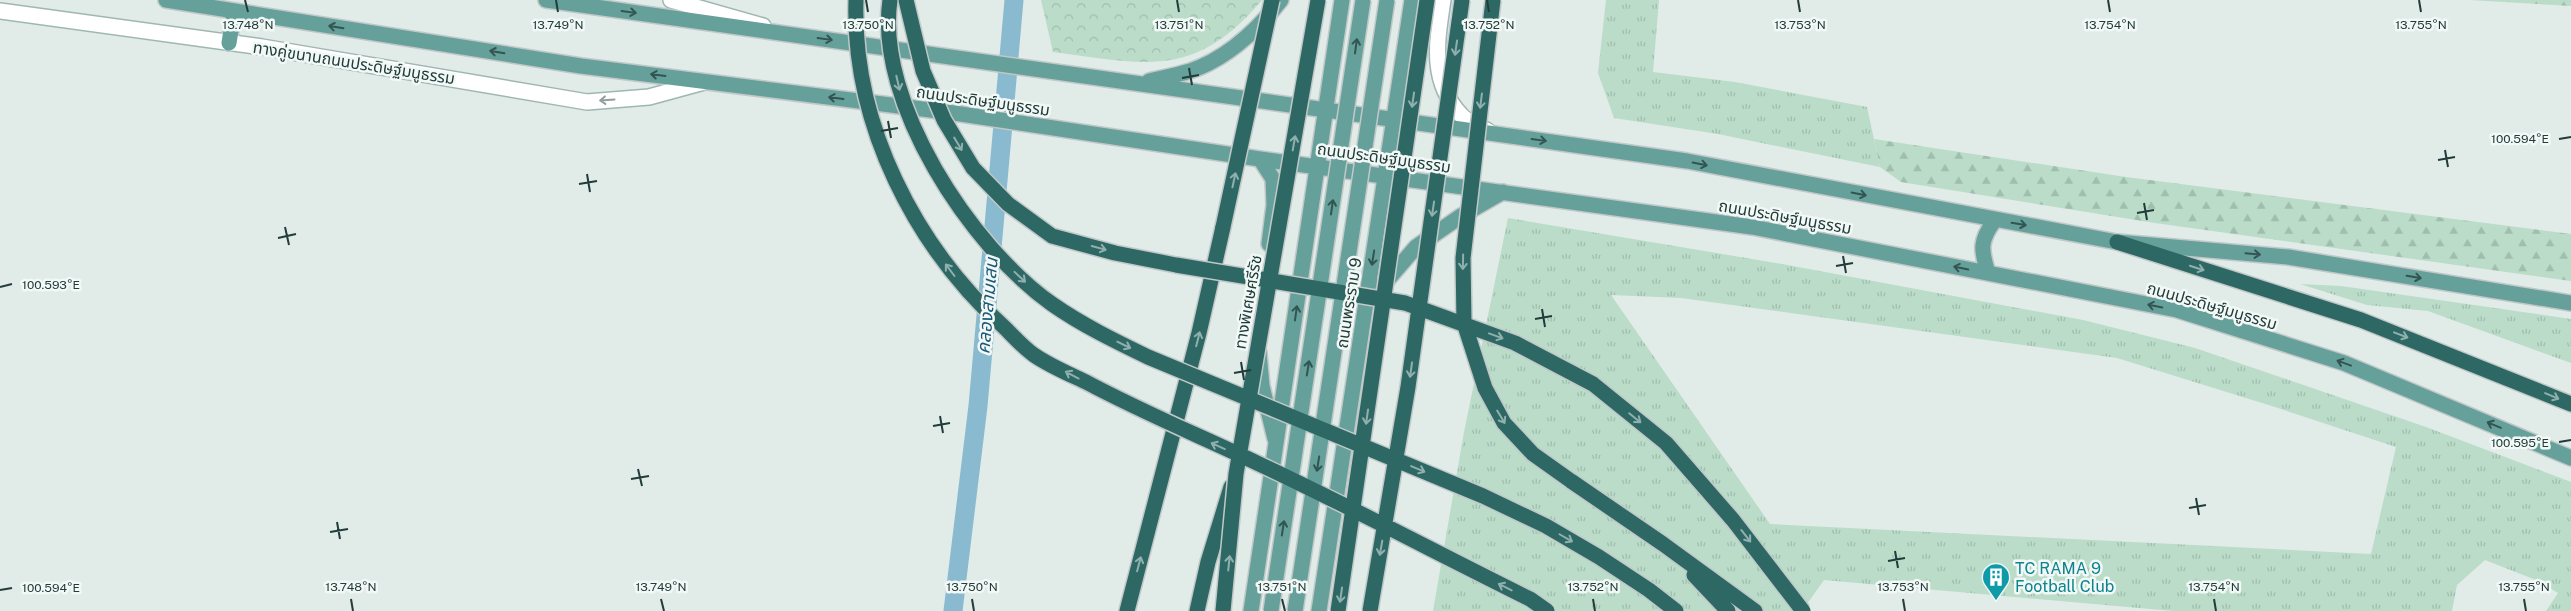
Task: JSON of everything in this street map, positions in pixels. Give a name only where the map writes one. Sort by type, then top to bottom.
[{"type":"highway","points":[[856,0],[855,24],[864,92],[880,146],[904,199],[944,261],[968,293],[1034,356],[1142,412],[1364,514],[1530,599],[1547,611]]},
{"type":"highway","points":[[890,0],[887,18],[898,86],[932,165],[986,243],[1020,277],[1051,303],[1098,332],[1148,357],[1483,496],[1546,526],[1608,563],[1676,611]]},
{"type":"highway","points":[[906,0],[923,71],[944,120],[973,168],[1008,204],[1052,236],[1115,253],[1176,265],[1405,302],[1515,343],[1593,384],[1666,443],[1733,520],[1803,611]]},
{"type":"highway","points":[[1127,611],[1199,333],[1272,0]]},
{"type":"highway","name":"ทางพิเศษศรีรัช","points":[[1223,611],[1236,474],[1318,0]]},
{"type":"highway","points":[[1338,611],[1427,0]]},
{"type":"highway","points":[[1370,611],[1408,387],[1462,0]]},
{"type":"highway","points":[[1493,0],[1463,258],[1464,323],[1485,388],[1510,429],[1533,454],[1663,544],[1754,611]]},
{"type":"highway","points":[[2117,242],[2362,320],[2571,404]]},
{"type":"highway","points":[[1197,611],[1208,562],[1236,474]]},
{"type":"highway","points":[[1663,544],[1728,611]]},
{"type":"main road","name":"ถนนประดิษฐ์มนูธรรม","points":[[166,0],[581,66],[954,113],[1260,159],[1752,227],[2177,310],[2344,363],[2571,458]]},
{"type":"main road","points":[[546,0],[1325,109],[1687,162],[2117,242],[2288,257],[2571,304]]},
{"type":"main road","points":[[1140,84],[1192,70],[1234,47],[1266,18],[1281,0]]},
{"type":"main road","points":[[1251,611],[1342,0]]},
{"type":"main road","name":"ถนนพระราม 9","points":[[1271,611],[1363,0]]},
{"type":"main road","name":"ถนนพระราม 9","points":[[1295,611],[1387,0]]},
{"type":"main road","name":"ถนนพระราม 9","points":[[1319,611],[1412,0]]},
{"type":"main road","points":[[230,43],[234,11]]},
{"type":"main road","points":[[1260,159],[1273,179],[1274,204],[1258,322],[1259,356],[1262,386],[1276,448]]},
{"type":"main road","points":[[1366,305],[1416,246],[1460,216],[1503,192]]},
{"type":"main road","points":[[1988,273],[1982,253],[1984,234],[1995,220]]},
{"type":"street","points":[[671,0],[798,35]]},
{"type":"street","points":[[1443,0],[1436,52],[1444,92],[1462,116],[1491,133]]},
{"type":"street","name":"ทางคู่ขนานถนนประดิษฐ์มนูธรรม","points":[[0,11],[230,43],[587,102],[649,97],[706,82]]},
{"type":"green space","points":[[1041,0],[1262,0],[1238,26],[1214,44],[1191,55],[1167,61],[1142,62],[1053,52]]},
{"type":"green space","points":[[1606,0],[1659,0],[1653,72],[1735,82],[1867,107],[1880,167],[1718,134],[1614,118],[1598,73]]},
{"type":"green space","points":[[2470,0],[2571,0],[2571,6]]},
{"type":"green space","points":[[1874,139],[2126,177],[2571,234],[2571,281],[2155,223],[1901,182],[1880,167]]},
{"type":"green space","points":[[1508,218],[1782,264],[2083,320],[2195,348],[2426,427],[2571,482],[2571,611],[2546,611],[2558,593],[2536,580],[2485,560],[2457,585],[2452,611],[2173,611],[1824,580],[1802,611],[1433,611],[1464,432]],"holes":[[[1611,295],[1681,298],[2117,358],[2396,447],[2371,554],[1770,524]]]},
{"type":"green space","points":[[2300,284],[2341,286],[2571,319],[2571,363],[2428,311],[2367,305]]},
{"type":"waterway","name":"คลองสามเสน","points":[[953,611],[978,406],[1014,0]]},
{"type":"place","name":"TC RAMA 9 Football Club","points":[[1996,601]]}]
